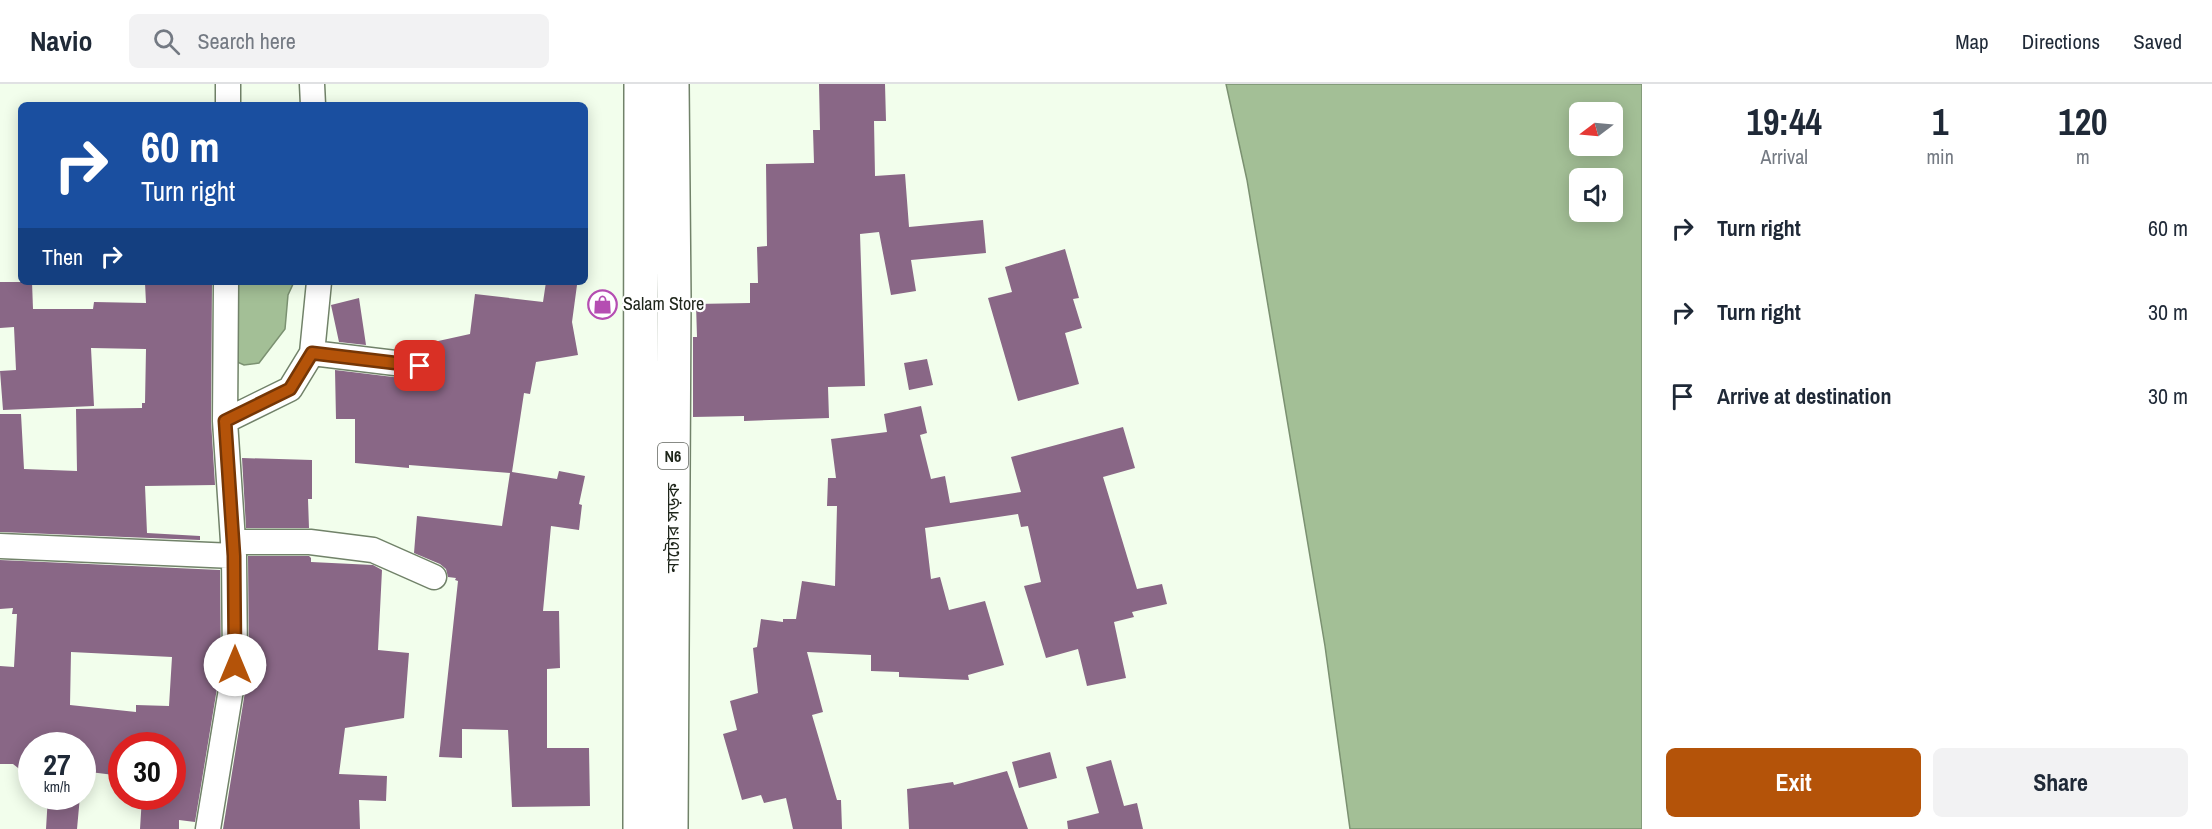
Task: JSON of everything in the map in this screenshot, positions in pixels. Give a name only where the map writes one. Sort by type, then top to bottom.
[{"type":"highway","name":"N6","points":[[640,829],[641,84]]},
{"type":"highway","name":"নাটোর সড়ক","points":[[671,829],[674,300],[672,84]]},
{"type":"street","points":[[228,84],[228,102]]},
{"type":"street","points":[[312,84],[313,102]]},
{"type":"street","points":[[208,829],[235,665],[233,549],[225,421],[226,285]]},
{"type":"street","points":[[225,421],[290,389],[312,353],[319,285]]},
{"type":"street","points":[[312,353],[420,366]]},
{"type":"street","points":[[0,546],[233,549],[310,542],[373,550],[435,577]]},
{"type":"shaded area","points":[[1226,84],[1642,84],[1642,829],[1350,829],[1325,646],[1247,180]]},
{"type":"shaded area","points":[[232,285],[293,285],[288,295],[285,329],[259,363],[244,365],[235,361]]},
{"type":"building","points":[[819,84],[885,84],[886,121],[874,121],[875,176],[905,174],[909,227],[983,220],[986,253],[911,260],[916,291],[891,295],[879,232],[860,234],[865,386],[828,387],[829,418],[744,421],[744,416],[693,417],[693,337],[697,337],[696,304],[750,303],[750,283],[758,283],[757,247],[767,246],[766,164],[814,163],[813,130],[820,130]]},
{"type":"building","points":[[1065,249],[1079,298],[1073,299],[1082,328],[1065,333],[1079,384],[1018,401],[988,298],[1012,292],[1005,267]]},
{"type":"building","points":[[0,282],[32,285],[33,309],[93,309],[94,302],[146,303],[145,285],[212,285],[211,421],[215,485],[145,486],[147,533],[200,536],[200,540],[0,532],[0,414],[21,414],[24,469],[77,471],[76,409],[142,408],[142,403],[145,403],[146,349],[91,348],[94,406],[3,410],[0,371],[16,370],[14,327],[0,328]]},
{"type":"building","points":[[546,285],[577,285],[572,322],[578,355],[536,362],[530,394],[524,393],[512,472],[557,479],[559,471],[585,476],[579,504],[582,505],[579,530],[551,526],[543,611],[559,611],[560,668],[547,669],[547,748],[589,748],[590,806],[512,807],[508,730],[462,729],[462,758],[439,757],[458,581],[455,580],[456,578],[448,577],[446,569],[440,564],[414,553],[417,516],[502,526],[510,473],[355,463],[355,419],[336,419],[335,370],[425,379],[432,374],[433,360],[428,354],[411,351],[411,347],[470,334],[475,294],[543,302]]},
{"type":"building","points":[[359,298],[366,345],[339,342],[331,305]]},
{"type":"building","points":[[927,359],[933,385],[909,390],[904,363]]},
{"type":"building","points":[[921,406],[927,433],[920,435],[931,479],[945,476],[950,503],[1021,492],[1011,457],[1123,427],[1135,468],[1103,477],[1137,589],[1162,584],[1167,604],[1132,612],[1134,617],[1114,622],[1126,678],[1087,686],[1078,649],[1046,658],[1024,586],[1041,582],[1028,526],[1021,527],[1018,514],[925,528],[931,579],[940,577],[949,610],[985,601],[1004,665],[968,675],[969,680],[899,677],[899,672],[871,671],[871,655],[807,652],[823,712],[812,715],[837,800],[841,800],[842,829],[793,829],[786,798],[764,803],[761,795],[742,800],[723,734],[737,730],[730,701],[758,693],[753,648],[757,647],[761,619],[783,622],[783,619],[796,619],[802,581],[835,586],[837,506],[827,506],[828,478],[836,478],[831,439],[887,432],[884,414]]},
{"type":"building","points":[[242,458],[312,460],[312,499],[308,499],[309,528],[246,528]]},
{"type":"building","points":[[248,556],[309,556],[311,562],[373,565],[382,570],[378,650],[409,653],[404,718],[345,728],[339,774],[387,776],[386,801],[359,800],[360,829],[223,829],[249,667]]},
{"type":"building","points":[[0,560],[220,570],[221,664],[195,822],[179,820],[179,829],[140,829],[141,810],[186,810],[186,732],[108,732],[108,774],[96,773],[96,732],[18,732],[18,768],[13,764],[0,764],[0,666],[14,667],[17,614],[12,614],[13,608],[0,609]],"holes":[[[71,652],[172,657],[169,706],[136,705],[136,712],[70,705]]]},
{"type":"building","points":[[1050,752],[1057,778],[1019,788],[1012,762]]},
{"type":"building","points":[[1111,760],[1124,806],[1137,803],[1143,829],[1068,829],[1067,821],[1099,813],[1086,767]]},
{"type":"building","points":[[1007,771],[1028,829],[909,829],[907,789],[953,782],[954,785]]},
{"type":"building","points":[[47,810],[79,810],[77,829],[46,829]]},
{"type":"place","name":"Salam Store","points":[[602,304]]},
{"type":"route","points":[[235,665],[234,556],[225,421],[290,389],[312,353],[420,366]]}]
